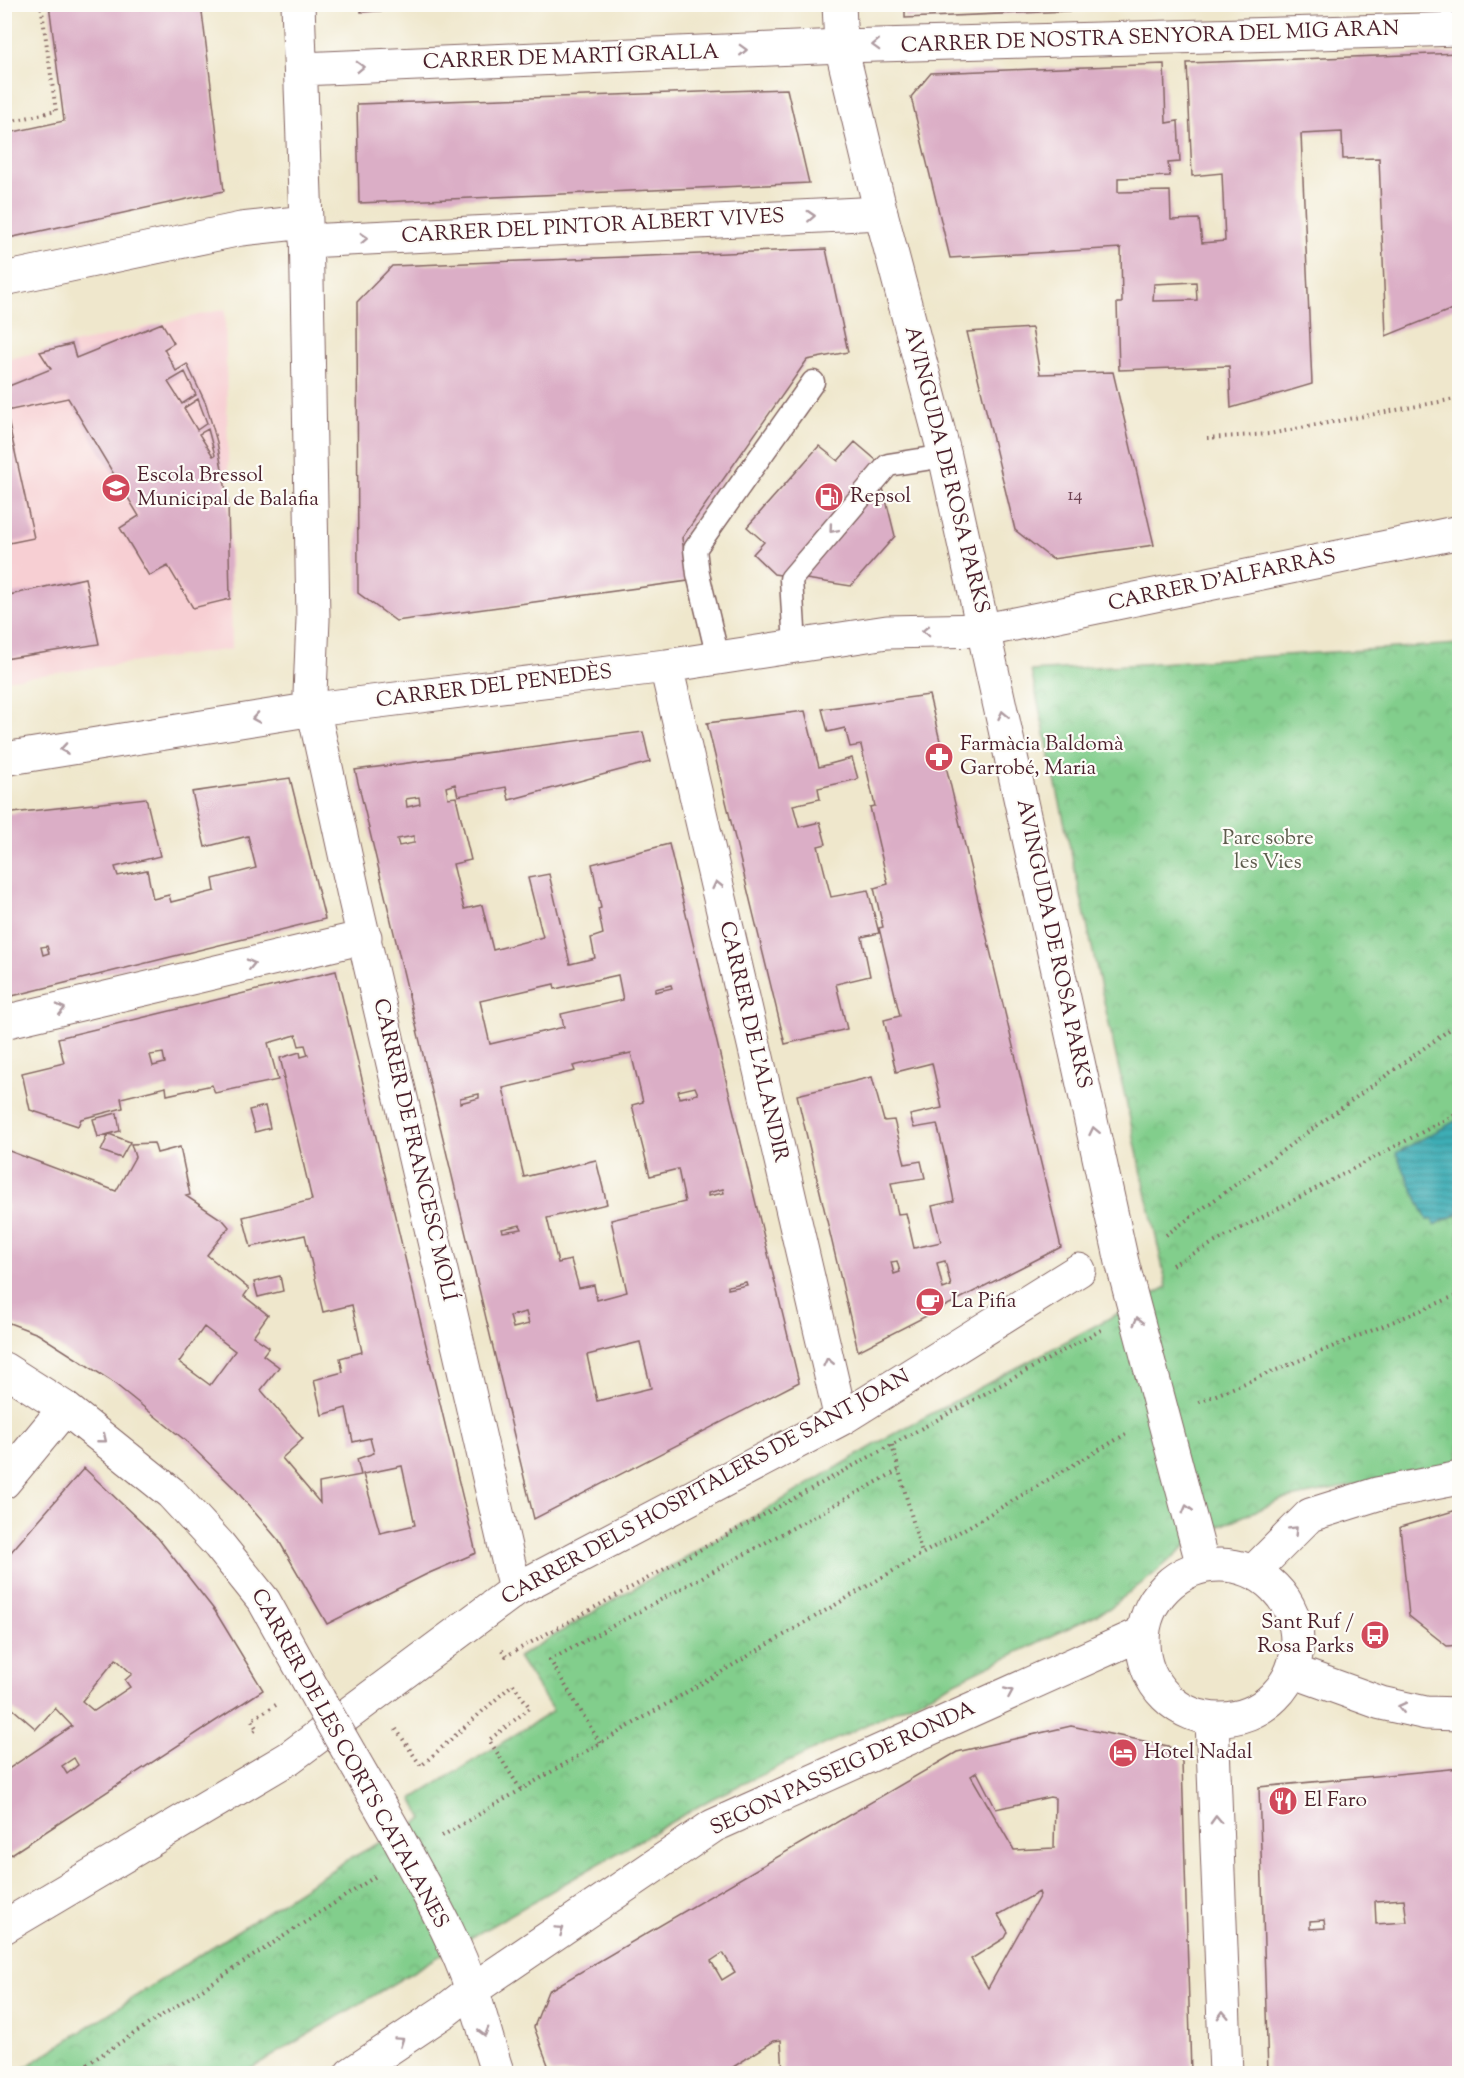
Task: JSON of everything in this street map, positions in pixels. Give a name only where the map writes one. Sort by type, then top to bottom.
[{"type":"street","name":"CARRER DE FRANCESC MOLÍ","points":[[298,4],[306,232],[313,619],[310,694],[515,1590]]},
{"type":"street","name":"AVINGUDA DE ROSA PARKS","points":[[839,4],[841,46],[881,213],[945,456],[1122,1262],[1203,1566]]},
{"type":"street","name":"CARRER DE NOSTRA SENYORA DEL MIG ARAN","points":[[841,46],[1460,29]]},
{"type":"street","name":"CARRER DE MARTÍ GRALLA","points":[[301,69],[841,46]]},
{"type":"street","name":"CARRER DEL PINTOR ALBERT VIVES","points":[[4,279],[241,229],[306,232],[881,213]]},
{"type":"street","name":"CARRER D'ALFARRÀS","points":[[985,630],[1460,532]]},
{"type":"street","name":"CARRER DEL PENEDÈS","points":[[4,759],[314,709],[666,666],[887,632],[985,630]]},
{"type":"street","name":"CARRER DE L'ALANDIR","points":[[666,666],[841,1419]]},
{"type":"street","points":[[4,1022],[364,937]]},
{"type":"street","name":"CARRER DELS HOSPITALERS DE SANT JOAN","points":[[4,1927],[289,1758],[515,1590],[841,1419],[1079,1270]]},
{"type":"street","name":"CARRER DE LES CORTS CATALANES","points":[[4,1369],[65,1408],[171,1493],[219,1545],[264,1601],[396,1834],[452,1941],[472,1990],[498,2073]]},
{"type":"street","points":[[4,1482],[65,1408]]},
{"type":"street","points":[[1253,1572],[1310,1515],[1377,1494],[1460,1478]]},
{"type":"street","points":[[1228,1564],[1253,1572],[1274,1586],[1289,1606],[1297,1630],[1296,1656],[1292,1671],[1274,1698],[1255,1711],[1234,1718],[1212,1720],[1188,1713],[1167,1700],[1152,1680],[1143,1658],[1143,1633],[1149,1610],[1162,1590],[1181,1575],[1203,1566],[1228,1564]]},
{"type":"street","name":"SEGON PASSEIG DE RONDA","points":[[351,2073],[713,1826],[1143,1633]]},
{"type":"street","points":[[1292,1671],[1381,1703],[1426,1713],[1460,1714]]},
{"type":"street","points":[[1212,1720],[1226,2073]]},
{"type":"lane","points":[[718,658],[698,574],[695,549],[813,382]]},
{"type":"lane","points":[[795,646],[791,579],[888,465],[945,456]]},
{"type":"path","points":[[4,123],[56,111],[41,4]]},
{"type":"path","points":[[1207,438],[1269,434],[1460,398]]},
{"type":"path","points":[[1166,1235],[1460,1022]]},
{"type":"path","points":[[1172,1265],[1460,1112]]},
{"type":"path","points":[[1193,1405],[1460,1294]]},
{"type":"path","points":[[501,1648],[506,1656],[1102,1329]]},
{"type":"path","points":[[435,1840],[1132,1431]]},
{"type":"path","points":[[892,1444],[922,1554]]},
{"type":"path","points":[[600,1743],[550,1660],[899,1470]]},
{"type":"path","points":[[396,1729],[421,1766],[513,1684],[531,1708],[489,1740],[521,1790]]},
{"type":"path","points":[[247,1734],[257,1729],[251,1720],[285,1700]]},
{"type":"path","points":[[72,2073],[376,1875]]},
{"type":"shaded area","name":"Escola Bressol Municipal de Balafia","points":[[225,309],[232,649],[5,680],[4,360]]},
{"type":"green space","name":"Parc sobre les Vies","points":[[1459,644],[1459,1464],[1281,1500],[1197,1536],[1155,1573],[1108,1609],[711,1799],[446,1952],[244,2073],[15,2074],[344,1862],[423,1819],[412,1799],[553,1711],[518,1657],[888,1437],[1167,1287],[1031,671]]},
{"type":"water","points":[[1459,1119],[1459,1213],[1435,1225],[1431,1218],[1427,1220],[1396,1153]]},
{"type":"building","points":[[49,4],[201,4],[224,191],[4,239],[4,134],[64,121]]},
{"type":"building","points":[[361,4],[465,4],[465,6],[361,12]]},
{"type":"building","points":[[905,4],[1186,4],[1186,6],[905,18]]},
{"type":"building","points":[[1460,53],[1460,131],[1457,131],[1460,306],[1386,336],[1379,158],[1343,159],[1342,132],[1301,134],[1312,384],[1231,408],[1229,366],[1119,370],[1117,303],[1122,303],[1121,248],[950,258],[911,97],[931,73],[1164,64],[1166,123],[1178,121],[1180,162],[1168,163],[1170,176],[1118,178],[1118,192],[1170,191],[1171,220],[1199,219],[1202,243],[1225,241],[1222,173],[1192,176],[1187,63]],"holes":[[[1196,282],[1197,300],[1153,301],[1154,284]]]},
{"type":"building","points":[[787,89],[809,183],[359,203],[357,104]]},
{"type":"building","points":[[826,249],[848,352],[807,360],[682,538],[688,581],[396,621],[358,593],[357,302],[392,266]]},
{"type":"building","points":[[162,323],[174,343],[164,349],[176,371],[187,364],[206,404],[217,442],[228,501],[230,599],[193,608],[168,566],[149,576],[120,528],[139,516],[68,398],[6,411],[34,538],[4,544],[4,388],[51,369],[40,352],[72,344],[76,358]],"holes":[[[185,372],[196,395],[182,404],[168,382]],[[198,399],[207,423],[197,430],[184,408]],[[208,429],[215,455],[213,456],[199,434]]]},
{"type":"building","points":[[1032,328],[1040,374],[1113,372],[1154,545],[1052,559],[1015,530],[967,332]]},
{"type":"building","name":"Repsol","points":[[855,442],[876,460],[895,536],[851,586],[774,574],[753,554],[764,542],[747,527],[819,446],[838,461]]},
{"type":"building","points":[[4,578],[9,595],[85,578],[99,644],[4,659]]},
{"type":"building","points":[[929,695],[1061,1247],[858,1351],[797,1095],[872,1077],[884,1121],[894,1120],[905,1164],[921,1161],[925,1178],[891,1183],[898,1214],[906,1213],[914,1248],[941,1242],[932,1206],[954,1201],[937,1124],[914,1128],[910,1115],[942,1108],[932,1063],[896,1072],[884,1020],[900,1016],[879,928],[883,927],[874,888],[888,884],[870,807],[875,806],[861,745],[850,747],[845,728],[828,732],[822,709]],"holes":[[[897,1261],[900,1272],[894,1274],[891,1262]],[[945,1261],[951,1286],[943,1289],[937,1263]]]},
{"type":"building","points":[[805,711],[819,767],[852,758],[858,779],[818,788],[820,799],[793,805],[799,827],[820,822],[826,844],[818,846],[831,897],[868,890],[879,933],[862,937],[870,976],[836,984],[847,1029],[785,1044],[707,723]]},
{"type":"building","points":[[643,732],[650,762],[509,800],[506,787],[458,796],[455,784],[446,787],[448,798],[456,797],[471,860],[453,864],[464,909],[482,905],[493,950],[543,937],[528,878],[549,874],[570,964],[595,958],[591,938],[603,934],[598,909],[601,908],[592,864],[669,844],[799,1382],[534,1519],[355,770]],"holes":[[[419,797],[420,804],[407,807],[406,799]],[[414,836],[414,843],[399,846],[397,839]],[[618,975],[623,1000],[561,1014],[564,1027],[490,1044],[480,1001],[554,984],[555,989]],[[671,985],[672,988],[655,992],[655,989]],[[631,1053],[643,1102],[632,1105],[650,1176],[678,1169],[685,1202],[611,1220],[627,1292],[597,1300],[594,1285],[579,1288],[571,1260],[558,1263],[547,1218],[607,1204],[596,1160],[524,1177],[503,1088],[575,1071],[573,1066]],[[695,1087],[698,1094],[679,1098],[678,1091]],[[479,1094],[479,1098],[460,1103],[460,1098]],[[723,1189],[724,1193],[708,1196],[708,1193]],[[520,1225],[522,1229],[503,1232],[502,1229]],[[746,1282],[747,1285],[728,1289],[728,1286]],[[526,1312],[529,1324],[513,1328],[510,1316]],[[640,1342],[651,1388],[597,1401],[587,1355]]]},
{"type":"building","points":[[290,778],[325,919],[4,998],[4,814],[146,798],[160,856],[115,867],[118,876],[147,870],[153,899],[169,895],[171,902],[215,891],[213,879],[256,868],[248,836],[205,847],[192,792]],"holes":[[[47,946],[49,953],[43,955],[41,947]]]},
{"type":"building","points":[[336,971],[476,1553],[427,1574],[327,1624],[279,1541],[234,1488],[186,1441],[110,1380],[38,1334],[4,1321],[4,1216],[8,1205],[4,1204],[4,1149],[116,1191],[135,1157],[131,1144],[154,1143],[157,1153],[180,1147],[190,1195],[186,1196],[224,1221],[229,1227],[207,1255],[249,1289],[244,1296],[268,1315],[253,1336],[269,1347],[263,1355],[279,1367],[261,1390],[303,1439],[282,1458],[320,1503],[319,1483],[361,1475],[357,1459],[374,1453],[370,1438],[353,1442],[346,1408],[322,1415],[314,1380],[343,1372],[340,1358],[362,1352],[352,1305],[323,1312],[305,1235],[251,1247],[243,1217],[312,1200],[280,1058],[300,1052],[301,1057],[308,1055],[305,1045],[299,1046],[296,1035],[268,1043],[278,1080],[215,1093],[212,1085],[167,1095],[166,1087],[121,1098],[123,1108],[81,1119],[78,1126],[30,1110],[22,1073],[64,1063],[58,1038]],"holes":[[[163,1053],[165,1063],[153,1066],[150,1055]],[[204,1327],[235,1351],[210,1385],[179,1362]],[[402,1466],[415,1525],[380,1533],[363,1474]]]},
{"type":"building","points":[[265,1106],[270,1128],[255,1132],[249,1110]]},
{"type":"building","points":[[117,1113],[120,1131],[98,1137],[93,1119]]},
{"type":"building","points":[[109,1134],[130,1142],[121,1158],[101,1151]]},
{"type":"building","points":[[280,1276],[283,1291],[258,1297],[254,1282]]},
{"type":"building","points":[[84,1468],[158,1538],[215,1611],[263,1690],[4,1859],[4,1772],[72,1726],[55,1708],[36,1729],[6,1703],[4,1705],[4,1560]],"holes":[[[116,1659],[132,1674],[125,1680],[130,1687],[94,1711],[82,1701]],[[74,1758],[78,1765],[67,1774],[62,1766]]]},
{"type":"building","points":[[1460,1509],[1460,1645],[1447,1646],[1409,1616],[1400,1527]]},
{"type":"building","points":[[1071,1726],[1168,1746],[1178,1754],[1182,1762],[1191,2073],[783,2073],[781,2040],[774,2041],[730,2069],[733,2073],[551,2073],[534,2027],[548,1991],[957,1752]],"holes":[[[977,1772],[996,1809],[1050,1797],[1055,1798],[1054,1848],[1014,1850],[971,1776]],[[1039,1892],[1040,1895],[988,1988],[971,1959],[1005,1938],[1008,1932],[998,1915]],[[723,1953],[735,1972],[722,1980],[711,1961]]]},
{"type":"building","points":[[1460,1768],[1460,2073],[1268,2073],[1259,1787]],"holes":[[[1404,1899],[1407,1922],[1376,1924],[1375,1901]],[[1324,1920],[1325,1928],[1310,1929],[1310,1921]]]},
{"type":"place","name":"Escola Bressol Municipal de Balafia","points":[[116,488]]},
{"type":"place","name":"Repsol","points":[[829,497]]},
{"type":"place","name":"Farmàcia Baldomà Garrobé, Maria","points":[[939,757]]},
{"type":"place","name":"La Pifia","points":[[930,1302]]},
{"type":"place","name":"Sant Ruf / Rosa Parks","points":[[1375,1635]]},
{"type":"place","name":"Hotel Nadal","points":[[1123,1753]]},
{"type":"place","name":"El Faro","points":[[1283,1801]]}]
